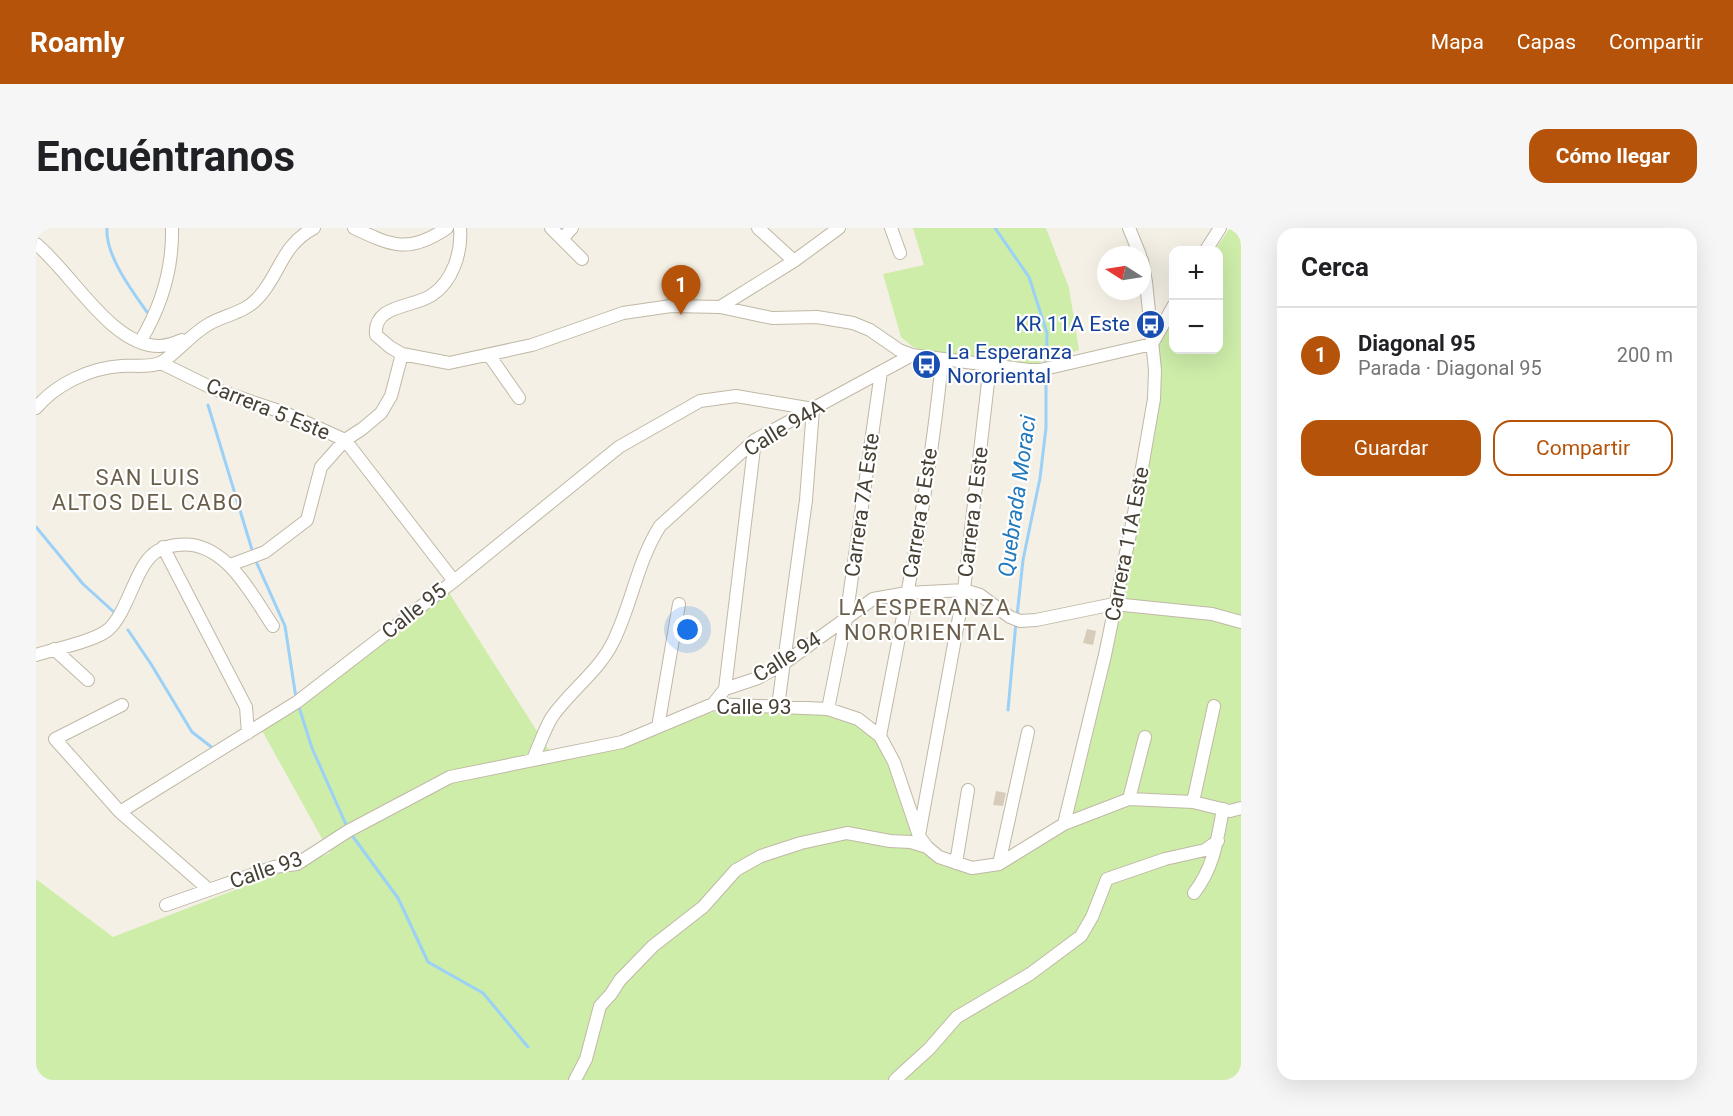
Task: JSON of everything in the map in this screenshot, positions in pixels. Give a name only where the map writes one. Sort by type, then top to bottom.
[{"type":"street","points":[[140,342],[153,320],[164,288],[172,256],[172,228]]},
{"type":"street","points":[[354,228],[378,241],[394,245],[408,245],[422,241],[447,228]]},
{"type":"street","points":[[460,228],[459,254],[446,282],[434,295],[385,313],[375,326],[376,335],[402,354],[449,363],[532,345],[623,313],[671,306],[720,307],[772,318],[817,317],[853,323],[870,330],[899,350],[912,355],[1040,370],[1152,344],[1169,312]]},
{"type":"street","points":[[551,228],[582,259]]},
{"type":"street","points":[[562,239],[572,228]]},
{"type":"street","points":[[758,228],[794,261]]},
{"type":"street","points":[[720,307],[794,261],[839,228]]},
{"type":"street","points":[[891,228],[900,253]]},
{"type":"street","points":[[1129,228],[1136,246]]},
{"type":"street","points":[[1209,246],[1220,228]]},
{"type":"street","points":[[36,408],[58,389],[80,375],[104,368],[161,363],[207,325],[243,310],[257,299],[293,244],[312,229]]},
{"type":"street","points":[[36,244],[113,327],[140,342],[162,347],[189,338]]},
{"type":"street","name":"Carrera 11A Este","points":[[1064,824],[1104,656],[1133,519],[1154,399],[1155,370],[1147,300]]},
{"type":"street","points":[[231,565],[265,552],[307,520],[321,467],[345,440],[381,413],[391,396],[402,354]]},
{"type":"street","points":[[489,355],[519,398]]},
{"type":"street","name":"Calle 94A","points":[[533,759],[551,718],[606,654],[613,641],[649,543],[660,526],[755,440],[912,355]]},
{"type":"street","name":"Carrera 8 Este","points":[[880,736],[907,593],[936,414],[942,360]]},
{"type":"street","name":"Carrera 5 Este","points":[[161,363],[214,390],[285,413],[345,440],[454,580]]},
{"type":"street","name":"Carrera 9 Este","points":[[919,836],[964,590],[990,365]]},
{"type":"street","name":"Carrera 7A Este","points":[[828,709],[846,619],[881,372]]},
{"type":"street","name":"Calle 95","points":[[120,812],[297,702],[454,580],[619,447],[700,401],[736,396],[813,409]]},
{"type":"street","points":[[778,706],[806,500],[813,409]]},
{"type":"street","points":[[713,704],[725,689],[755,440]]},
{"type":"street","points":[[36,655],[101,634],[111,627],[153,552],[163,547],[183,544],[219,555],[231,565],[273,626]]},
{"type":"street","points":[[163,547],[246,707],[248,733]]},
{"type":"street","name":"Calle 94","points":[[725,689],[758,678],[783,664],[873,598],[907,593],[964,590],[980,595],[1015,619],[1036,620],[1114,604],[1212,614],[1241,622]]},
{"type":"street","points":[[658,727],[679,604]]},
{"type":"street","points":[[54,649],[88,680]]},
{"type":"street","name":"Calle 93","points":[[166,905],[274,867],[297,864],[348,831],[450,777],[622,742],[713,704],[828,709],[858,719],[880,736],[894,762],[919,836],[927,847],[939,857],[972,868],[999,864],[1064,824],[1129,799],[1192,802],[1230,811],[1241,808]]},
{"type":"street","points":[[122,705],[55,739],[120,812],[208,889]]},
{"type":"street","points":[[1192,802],[1215,706]]},
{"type":"street","points":[[999,864],[1028,732]]},
{"type":"street","points":[[1129,799],[1145,737]]},
{"type":"street","points":[[956,863],[968,790]]},
{"type":"street","points":[[1194,893],[1205,878],[1218,841],[1223,809]]},
{"type":"street","points":[[574,1080],[586,1059],[600,1006],[620,980],[653,946],[703,908],[736,870],[761,856],[801,843],[847,833],[890,841],[911,842],[927,847]]},
{"type":"street","points":[[895,1080],[929,1049],[957,1017],[1030,974],[1081,936],[1092,917],[1107,879],[1165,859],[1205,850],[1218,841]]},
{"type":"green space","points":[[913,228],[1046,228],[1069,288],[1079,350],[1038,363],[1019,364],[928,352],[913,347],[901,337],[883,274],[924,265]]},
{"type":"green space","points":[[1230,228],[1241,228],[1241,1080],[36,1080],[36,879],[113,937],[330,853],[259,725],[448,591],[554,758],[727,708],[792,703],[838,705],[880,728],[904,772],[914,814],[934,852],[970,869],[1010,862],[1072,817],[1136,537],[1159,392],[1157,339],[1169,320],[1169,354],[1223,354],[1223,246],[1218,246]]},
{"type":"building","points":[[1087,629],[1096,631],[1093,645],[1083,643]]},
{"type":"building","points":[[996,791],[1006,793],[1003,806],[993,805]]},
{"type":"waterway","points":[[107,228],[110,250],[115,261],[147,312]]},
{"type":"waterway","name":"Quebrada Moraci","points":[[995,228],[1029,277],[1047,333],[1046,366]]},
{"type":"waterway","name":"Quebrada Moraci","points":[[1017,616],[1023,560],[1040,478],[1046,428],[1046,373]]},
{"type":"waterway","points":[[208,405],[253,553]]},
{"type":"waterway","points":[[36,527],[83,584],[115,613]]},
{"type":"waterway","points":[[255,559],[285,626],[296,698]]},
{"type":"waterway","name":"Quebrada Moraci","points":[[1008,710],[1016,622]]},
{"type":"waterway","points":[[128,630],[192,732],[214,749]]},
{"type":"waterway","points":[[298,704],[312,748],[348,829]]},
{"type":"waterway","points":[[351,834],[398,898],[428,962],[483,993],[528,1047]]},
{"type":"place","name":"Diagonal 95","points":[[681,315]]},
{"type":"place","name":"KR 11A Este","points":[[1151,324]]},
{"type":"place","name":"La Esperanza Nororiental","points":[[926,364]]},
{"type":"district","name":"SAN LUIS ALTOS DEL CABO","points":[[148,490]]},
{"type":"district","name":"LA ESPERANZA NORORIENTAL","points":[[925,620]]}]
